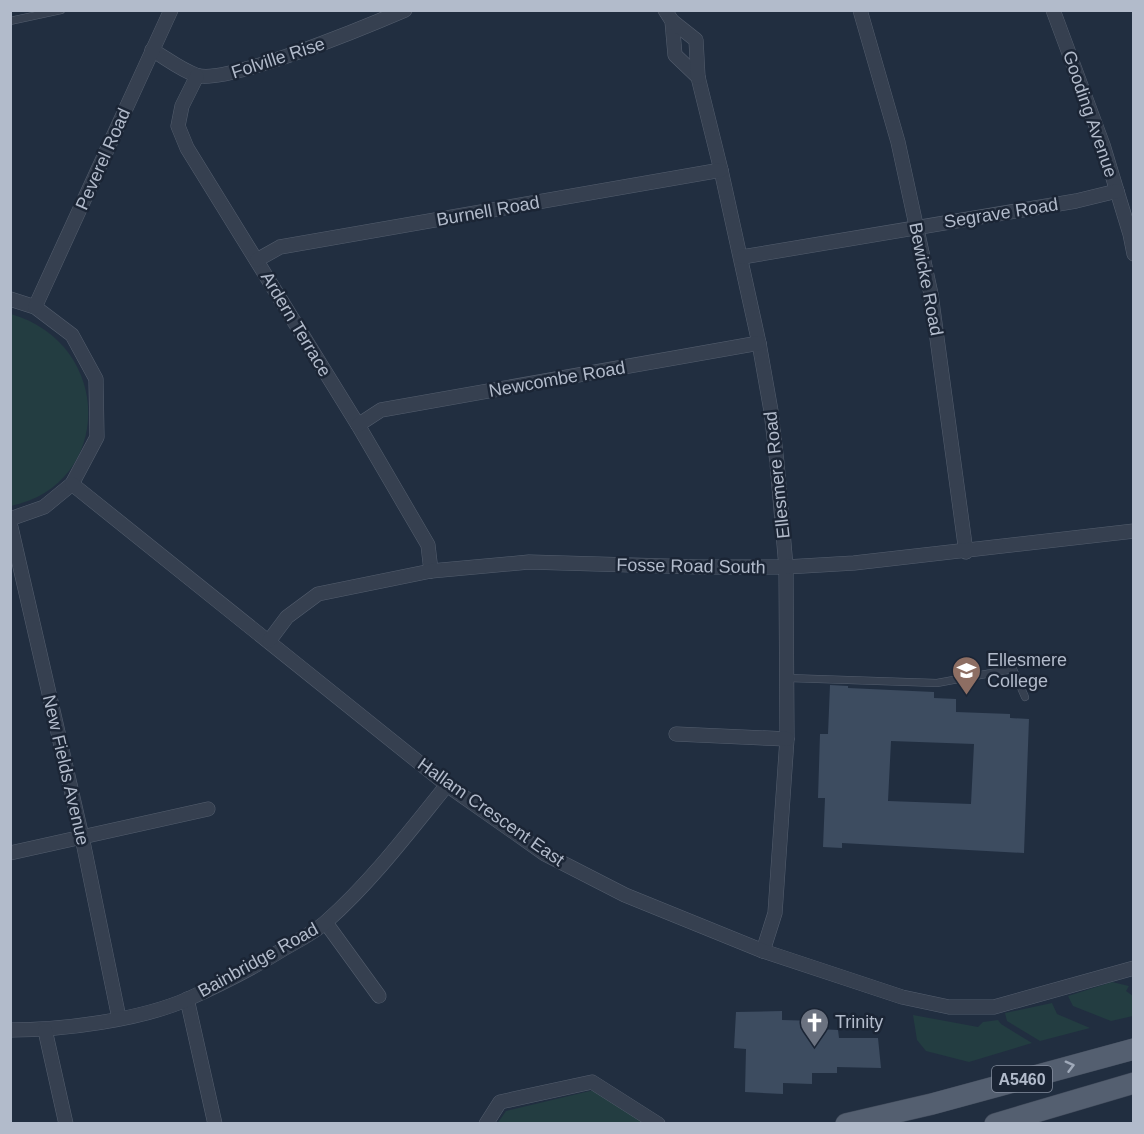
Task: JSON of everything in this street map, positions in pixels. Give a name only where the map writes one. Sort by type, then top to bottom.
[{"type":"main road","name":"A5460","points":[[846,1124],[932,1104],[1134,1049]]},
{"type":"main road","name":"A5460","points":[[995,1124],[1134,1083]]},
{"type":"street","name":"Peverel Road","points":[[35,307],[171,10]]},
{"type":"street","name":"Folville Rise","points":[[197,76],[220,77],[343,36],[405,10]]},
{"type":"street","name":"Bewicke Road","points":[[860,10],[898,142],[931,294],[966,552]]},
{"type":"street","name":"Gooding Avenue","points":[[1053,10],[1099,134],[1117,191],[1128,205],[1134,254]]},
{"type":"street","name":"Ellesmere Road","points":[[669,16],[696,40],[698,77],[742,257],[771,411],[786,567],[788,738],[775,913],[763,951]]},
{"type":"street","name":"Ellesmere Road","points":[[669,16],[675,55],[698,77]]},
{"type":"street","points":[[152,50],[197,76]]},
{"type":"street","name":"Ardern Terrace","points":[[197,76],[182,106],[178,126],[187,148],[358,425],[428,545],[430,571]]},
{"type":"street","name":"Burnell Road","points":[[257,260],[280,247],[721,170]]},
{"type":"street","name":"Segrave Road","points":[[742,257],[1076,201],[1117,191]]},
{"type":"street","points":[[10,299],[35,307],[72,335],[96,379],[97,437],[72,484],[44,507],[10,521]]},
{"type":"street","name":"Newcombe Road","points":[[358,425],[381,410],[759,343]]},
{"type":"street","name":"Hallam Crescent East","points":[[72,484],[447,785],[545,854],[625,895],[763,951],[902,997],[949,1007],[994,1007],[1134,968]]},
{"type":"street","name":"New Fields Avenue","points":[[10,521],[82,837],[119,1018]]},
{"type":"street","name":"Fosse Road South","points":[[269,642],[287,617],[318,594],[430,571],[529,562],[786,567],[966,552],[1134,531]]},
{"type":"street","points":[[676,734],[788,738]]},
{"type":"street","name":"Bainbridge Road","points":[[10,1030],[45,1030],[119,1018],[187,999],[269,958],[326,923],[385,862],[447,785]]},
{"type":"street","points":[[10,853],[208,809]]},
{"type":"street","points":[[326,923],[379,996]]},
{"type":"street","points":[[1118,972],[1134,982]]},
{"type":"street","points":[[187,999],[215,1124]]},
{"type":"street","points":[[45,1030],[66,1124]]},
{"type":"street","points":[[486,1124],[500,1102],[592,1082],[658,1124]]},
{"type":"lane","points":[[10,21],[27,14],[61,10]]},
{"type":"lane","points":[[788,678],[937,683],[1013,669],[1025,697]]},
{"type":"green space","points":[[11,314],[45,330],[69,354],[83,382],[88,413],[83,443],[69,471],[45,493],[11,506]]},
{"type":"green space","points":[[1112,982],[1129,986],[1126,991],[1133,996],[1133,1016],[1111,1021],[1073,1006],[1068,996]]},
{"type":"green space","points":[[1052,1003],[1057,1014],[1090,1028],[1040,1041],[1007,1021],[1005,1013]]},
{"type":"green space","points":[[913,1015],[978,1027],[983,1022],[998,1020],[1032,1043],[969,1062],[926,1051],[917,1040]]},
{"type":"green space","points":[[594,1090],[647,1124],[497,1124],[506,1111]]},
{"type":"building","points":[[830,685],[934,692],[934,698],[956,699],[956,712],[1010,714],[1010,718],[1029,719],[1024,853],[842,843],[842,848],[823,847],[825,798],[818,798],[820,734],[828,734]],"holes":[[[891,741],[974,744],[971,804],[888,801]]]},
{"type":"building","points":[[782,1011],[782,1020],[818,1021],[817,1029],[838,1030],[839,1038],[878,1038],[881,1068],[837,1067],[837,1073],[812,1073],[812,1084],[783,1083],[783,1094],[745,1092],[746,1049],[734,1048],[736,1012]]},
{"type":"place","name":"Ellesmere College","points":[[966,696]]},
{"type":"place","name":"Trinity","points":[[814,1048]]}]
